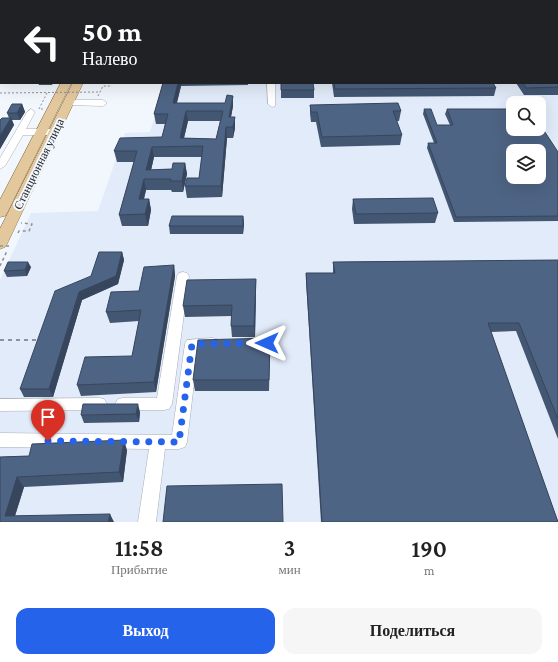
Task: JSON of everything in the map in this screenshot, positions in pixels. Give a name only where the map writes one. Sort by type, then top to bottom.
[{"type":"main road","name":"Станционная улица","points":[[0,213],[66,84]]},
{"type":"main road","name":"Станционная улица","points":[[4,245],[54,132],[78,84]]},
{"type":"lane","points":[[271,84],[272,104]]},
{"type":"lane","points":[[68,103],[101,100]]},
{"type":"lane","points":[[0,166],[19,132],[35,110]]},
{"type":"lane","points":[[19,132],[54,132]]},
{"type":"lane","points":[[0,405],[164,404],[183,276]]},
{"type":"lane","points":[[0,440],[179,442],[192,344],[230,343]]},
{"type":"lane","points":[[147,522],[158,442]]},
{"type":"path","points":[[101,100],[100,92],[103,86],[112,86]]},
{"type":"path","points":[[0,93],[100,92]]},
{"type":"path","points":[[35,110],[48,93]]},
{"type":"path","points":[[17,236],[19,231],[29,231],[32,224],[20,223]]},
{"type":"path","points":[[4,245],[14,241]]},
{"type":"path","points":[[0,340],[39,340]]},
{"type":"shaded area","points":[[165,84],[558,84],[558,522],[0,522],[0,280],[31,213],[98,211],[125,133],[150,132]]},
{"type":"building","points":[[163,84],[178,84],[173,103],[225,103],[227,95],[233,96],[229,117],[235,117],[233,127],[226,127],[221,186],[185,186],[187,178],[199,178],[203,146],[152,147],[146,170],[172,169],[173,163],[185,163],[182,181],[170,181],[171,179],[144,179],[139,199],[149,199],[145,214],[119,215],[137,151],[114,151],[120,138],[162,137],[168,114],[154,114]],"holes":[[[186,111],[223,111],[216,139],[180,138]]]},
{"type":"building","points":[[281,84],[313,84],[314,90],[281,90]]},
{"type":"building","points":[[334,84],[494,84],[496,88],[335,89]]},
{"type":"building","points":[[524,84],[558,84],[558,87],[526,88]]},
{"type":"building","points":[[398,103],[401,111],[393,111],[402,135],[322,137],[317,112],[311,112],[310,105]]},
{"type":"building","points":[[12,104],[22,104],[17,113],[7,113]]},
{"type":"building","points":[[424,109],[431,109],[437,125],[453,125],[447,109],[506,109],[506,136],[546,136],[546,134],[558,152],[558,216],[456,217],[428,143],[437,143]]},
{"type":"building","points":[[2,118],[11,118],[0,136],[0,120]]},
{"type":"building","points":[[433,198],[438,213],[356,214],[353,199]]},
{"type":"building","points":[[172,216],[243,216],[243,226],[169,226]]},
{"type":"building","points":[[99,252],[122,252],[116,276],[79,292],[49,389],[20,389],[55,291],[91,276]]},
{"type":"building","points":[[558,260],[558,419],[519,323],[488,323],[558,522],[322,522],[306,273],[335,273],[333,262]]},
{"type":"building","points":[[8,262],[28,262],[25,270],[4,271]]},
{"type":"building","points":[[174,265],[154,382],[77,385],[85,357],[132,356],[141,310],[106,312],[111,292],[139,291],[144,267]]},
{"type":"building","points":[[256,279],[254,326],[231,326],[232,305],[183,306],[187,280]]},
{"type":"building","points":[[270,338],[269,380],[193,380],[198,340]]},
{"type":"building","points":[[83,404],[138,404],[136,414],[81,415]]},
{"type":"building","points":[[124,440],[119,472],[17,477],[5,516],[110,514],[108,522],[0,522],[0,457],[29,456],[32,444]]},
{"type":"building","points":[[282,484],[283,522],[163,522],[167,486]]},
{"type":"route","points":[[48,441],[179,442],[192,344],[267,343]]}]
